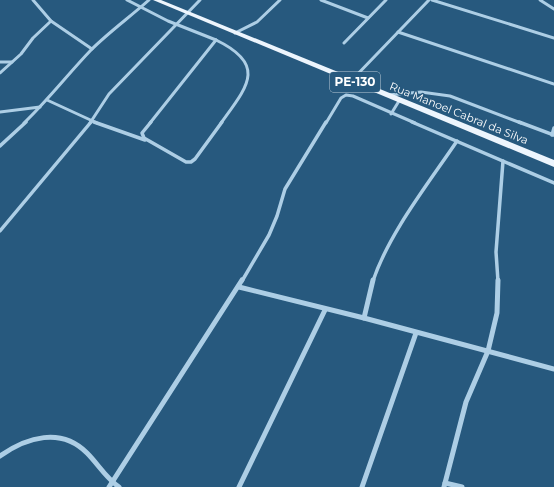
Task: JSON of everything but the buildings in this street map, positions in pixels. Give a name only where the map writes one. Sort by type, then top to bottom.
[{"type":"main road","name":"Rua Manoel Cabral da Silva","points":[[156,0],[554,164]]},
{"type":"street","points":[[33,0],[51,21],[92,49]]},
{"type":"street","points":[[47,100],[92,120],[147,141],[186,162],[191,162],[195,159],[243,92],[248,80],[247,64],[242,57],[216,40],[175,25],[139,8],[127,0]]},
{"type":"street","points":[[0,146],[41,107],[92,49],[149,0]]},
{"type":"street","points":[[0,231],[92,120],[109,94],[200,0]]},
{"type":"street","points":[[235,33],[257,22],[280,0]]},
{"type":"street","points":[[321,0],[368,18]]},
{"type":"street","points":[[344,43],[386,0]]},
{"type":"street","points":[[351,81],[430,0],[554,38]]},
{"type":"street","points":[[540,0],[554,9]]},
{"type":"street","points":[[0,73],[21,54],[33,38],[51,21]]},
{"type":"street","points":[[398,32],[554,84]]},
{"type":"street","points":[[147,141],[142,133],[216,40]]},
{"type":"street","points":[[0,62],[12,62]]},
{"type":"street","points":[[386,95],[421,92],[450,96],[553,135],[554,128]]},
{"type":"street","points":[[110,484],[239,287],[256,255],[269,236],[285,189],[341,98],[346,95],[353,96],[391,114],[554,183]]},
{"type":"street","points":[[391,114],[399,101]]},
{"type":"street","points":[[0,112],[41,107]]},
{"type":"street","points":[[364,318],[371,286],[379,263],[410,211],[457,141]]},
{"type":"street","points":[[462,487],[444,485],[466,402],[488,351],[497,313],[499,290],[496,252],[503,161]]},
{"type":"street","points":[[239,287],[325,310],[364,318],[554,369]]},
{"type":"street","points":[[239,487],[325,310]]},
{"type":"street","points":[[362,487],[416,333]]},
{"type":"street","points":[[0,456],[9,449],[23,443],[48,437],[61,437],[78,444],[110,484],[119,487]]}]
